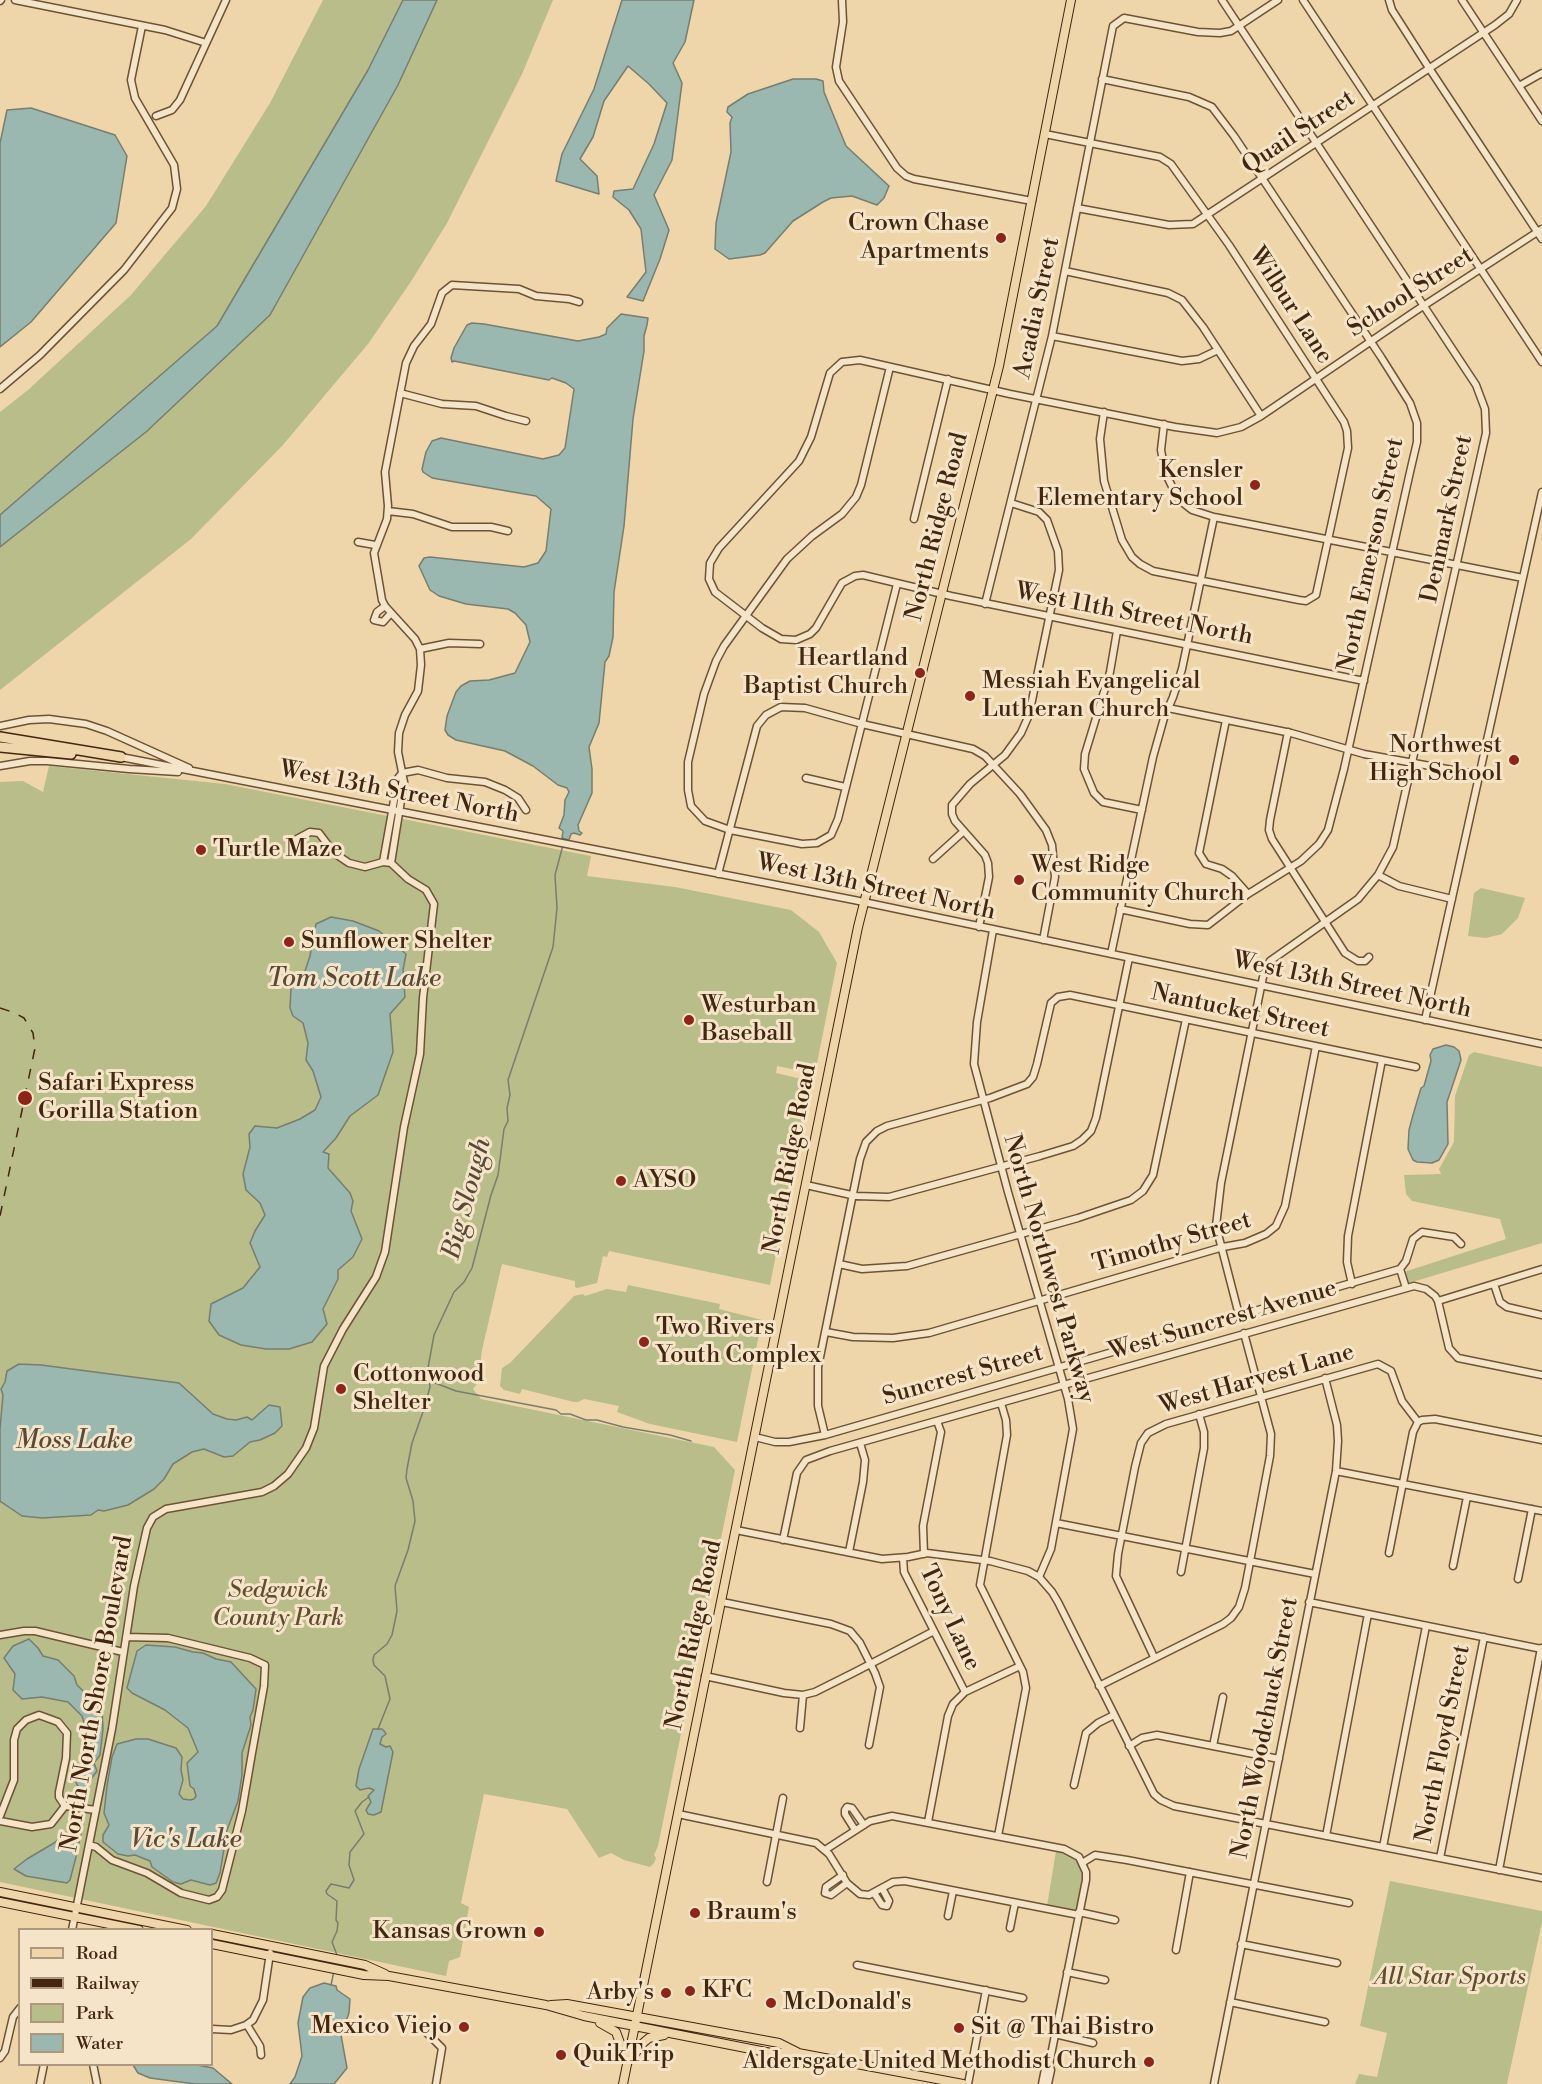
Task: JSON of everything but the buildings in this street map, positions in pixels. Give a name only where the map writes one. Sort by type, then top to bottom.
[{"type":"highway","points":[[0,736],[33,746]]},
{"type":"highway","points":[[0,747],[33,746],[121,757]]},
{"type":"main road","name":"North Ridge Road","points":[[623,2084],[864,902],[993,390],[1071,0]]},
{"type":"main road","points":[[0,1892],[182,1928]]},
{"type":"main road","points":[[0,1902],[134,1928]]},
{"type":"main road","points":[[213,1935],[365,1965],[389,1976]]},
{"type":"main road","points":[[213,1944],[349,1972],[389,1976],[546,2005],[584,2016],[610,2027],[616,2032],[627,2063]]},
{"type":"main road","points":[[546,2005],[567,2004],[671,2034],[777,2054],[798,2052]]},
{"type":"main road","points":[[584,2016],[779,2043],[798,2052],[919,2081],[963,2084]]},
{"type":"main road","points":[[627,2063],[649,2038],[671,2034]]},
{"type":"street","points":[[15,0],[29,1],[188,36],[206,43]]},
{"type":"street","points":[[156,116],[176,107],[226,0]]},
{"type":"street","points":[[842,0],[843,22],[836,67],[839,81],[901,173],[914,179],[1032,201]]},
{"type":"street","name":"Denmark Street","points":[[1222,0],[1476,385],[1485,409],[1486,433],[1396,838],[1378,876],[1358,899],[1270,960],[1265,970],[1221,1183],[1216,1226],[1239,1316]]},
{"type":"street","points":[[1239,26],[1278,0]]},
{"type":"street","points":[[1303,0],[1542,362]]},
{"type":"street","points":[[1389,0],[1392,10],[1429,68],[1540,231],[1542,239]]},
{"type":"street","points":[[1462,0],[1542,121]]},
{"type":"street","name":"Quail Street","points":[[1077,208],[1176,226],[1189,225],[1263,179],[1483,32],[1509,14],[1517,0]]},
{"type":"street","name":"Acadia Street","points":[[985,604],[1052,336],[1113,26],[1124,18],[1211,34],[1231,31],[1239,26]]},
{"type":"street","points":[[0,389],[49,347],[118,277],[172,208],[177,189],[174,165],[135,98],[131,80],[142,26]]},
{"type":"street","points":[[1519,86],[1542,73]]},
{"type":"street","name":"North Emerson Street","points":[[1102,79],[1190,97],[1212,107],[1371,341],[1410,403],[1417,423],[1416,442],[1393,552],[1349,750],[1328,830],[1311,853],[1291,869],[1248,894],[1208,926],[1120,909]]},
{"type":"street","name":"Wilbur Lane","points":[[1045,134],[1167,160],[1208,215],[1344,422],[1348,441],[1316,595],[1306,601],[1202,580]]},
{"type":"street","name":"School Street","points":[[948,379],[1037,399],[1217,433],[1241,427],[1540,231]]},
{"type":"street","points":[[1065,271],[1176,296],[1190,307],[1261,416]]},
{"type":"street","points":[[387,862],[400,813],[404,782],[398,752],[399,733],[405,715],[415,700],[420,683],[420,649],[415,639],[385,606],[374,560],[375,545],[384,528],[388,511],[385,472],[410,354],[431,324],[442,293],[453,285],[519,288],[536,296],[579,302]]},
{"type":"street","points":[[1052,336],[1182,361],[1199,359],[1218,350]]},
{"type":"street","name":"West 11th Street North","points":[[890,367],[860,360],[849,360],[836,366],[830,373],[811,437],[799,461],[719,548],[710,563],[709,577],[715,592],[773,635],[782,639],[796,640],[810,634],[816,628],[837,589],[849,578],[863,575],[985,604],[1364,681]]},
{"type":"street","points":[[897,584],[835,828],[831,835],[823,841],[802,844],[730,830],[705,821],[694,811],[689,798],[688,762],[709,678],[724,646],[787,560],[812,536],[842,514],[856,497],[861,485],[890,367],[948,379],[914,519]]},
{"type":"street","points":[[400,393],[442,404],[476,406],[526,421]]},
{"type":"street","points":[[1104,412],[1100,439],[1104,481],[1126,548],[1140,564],[1153,571],[1202,580]]},
{"type":"street","points":[[1164,424],[1161,450],[1165,472],[1174,494],[1186,507],[1214,518],[1523,578]]},
{"type":"street","points":[[1425,1020],[1542,492]]},
{"type":"street","points":[[979,927],[990,870],[985,855],[953,818],[954,802],[1014,745],[1029,715],[1059,570],[1055,539],[1047,520],[1039,512],[1011,503]]},
{"type":"street","points":[[388,511],[413,514],[452,527],[491,527],[508,531]]},
{"type":"street","points":[[1111,954],[1153,757],[1187,645],[1214,518]]},
{"type":"street","points":[[358,542],[375,545]]},
{"type":"street","points":[[385,606],[377,612],[374,620],[383,622],[392,613]]},
{"type":"street","points":[[1117,631],[1110,672],[1085,754],[1084,769],[1094,793],[1102,802],[1142,810]]},
{"type":"street","points":[[420,649],[449,643],[480,644]]},
{"type":"street","points":[[718,874],[753,733],[760,720],[777,708],[795,706],[973,749],[985,756],[1027,803],[1046,830],[1052,846],[1055,877],[1043,940]]},
{"type":"street","points":[[1168,708],[1288,732],[1349,750],[1479,775]]},
{"type":"street","name":"West 13th Street North","points":[[0,726],[29,720],[49,719],[86,724],[108,731],[201,773]]},
{"type":"street","points":[[1226,720],[1199,854],[1206,864],[1222,869],[1232,876],[1248,894]]},
{"type":"street","points":[[1288,732],[1269,830],[1272,839],[1349,957],[1358,961],[1365,961],[1370,957]]},
{"type":"street","name":"West 13th Street North","points":[[121,757],[864,902],[1542,1044]]},
{"type":"street","name":"West 13th Street North","points":[[0,766],[47,761],[201,773]]},
{"type":"street","points":[[387,862],[391,811],[398,778],[402,773],[418,770],[447,778],[485,782],[518,798],[526,810]]},
{"type":"street","points":[[806,778],[845,787]]},
{"type":"street","points":[[933,859],[964,831]]},
{"type":"street","points":[[295,840],[310,832],[319,833],[334,853],[349,863],[365,867],[387,862]]},
{"type":"street","name":"North North Shore Boulevard","points":[[72,1928],[112,1729],[134,1586],[145,1532],[149,1523],[157,1514],[170,1508],[262,1492],[274,1486],[288,1474],[306,1448],[314,1428],[324,1366],[343,1329],[374,1282],[382,1265],[393,1208],[404,1127],[418,1070],[423,998],[435,910],[435,904],[429,893],[387,862]]},
{"type":"street","points":[[1378,876],[1399,886],[1452,899]]},
{"type":"street","name":"North Northwest Parkway","points":[[993,930],[977,1022],[974,1064],[1001,1167],[1064,1385],[1073,1429],[1052,1549],[1039,1577]]},
{"type":"street","points":[[806,1185],[870,1198],[889,1197],[1073,1146],[1091,1131],[1096,1118],[1129,958]]},
{"type":"street","name":"Nantucket Street","points":[[983,1100],[1017,1089],[1027,1084],[1033,1077],[1051,1003],[1058,997],[1070,995],[1416,1067]]},
{"type":"street","points":[[839,1264],[862,1269],[907,1266],[1118,1206],[1131,1200],[1143,1191],[1153,1175],[1186,1019]]},
{"type":"street","name":"Timothy Street","points":[[826,1332],[853,1337],[893,1338],[929,1333],[1222,1247],[1245,1243],[1266,1234],[1280,1219],[1287,1194],[1316,1047]]},
{"type":"street","points":[[1352,1284],[1347,1262],[1348,1236],[1382,1060]]},
{"type":"street","points":[[825,1435],[818,1406],[818,1367],[863,1148],[877,1131],[983,1100]]},
{"type":"street","points":[[1406,1288],[1400,1269],[1406,1262],[1413,1239],[1422,1232],[1454,1237],[1461,1244]]},
{"type":"street","name":"West Suncrest Avenue","points":[[1352,1284],[1400,1269]]},
{"type":"street","points":[[1542,1269],[1438,1301],[1449,1348],[1458,1358],[1542,1375]]},
{"type":"street","name":"Suncrest Street","points":[[755,1437],[775,1442],[789,1442],[825,1435],[1352,1284]]},
{"type":"street","points":[[1494,1284],[1500,1302],[1507,1307],[1542,1315]]},
{"type":"street","name":"West Suncrest Avenue","points":[[783,1540],[797,1473],[806,1460],[830,1451],[1414,1286],[1431,1292],[1438,1301]]},
{"type":"street","points":[[1099,1686],[1231,1618],[1239,1607],[1270,1455],[1271,1434],[1244,1333]]},
{"type":"street","name":"West Harvest Lane","points":[[1121,1536],[1135,1467],[1144,1438],[1155,1427],[1372,1365],[1384,1366],[1391,1371],[1402,1401],[1418,1422]]},
{"type":"street","name":"North Woodchuck Street","points":[[1214,2084],[1336,1471],[1337,1425],[1325,1378]]},
{"type":"street","points":[[998,1836],[1026,1688],[1023,1672],[980,1585],[1007,1435],[1001,1403]]},
{"type":"street","points":[[1181,1572],[1204,1448],[1204,1432],[1199,1414]]},
{"type":"street","points":[[1389,1553],[1413,1432],[1422,1419],[1435,1419],[1542,1440]]},
{"type":"street","name":"Tony Lane","points":[[924,1554],[923,1526],[941,1431],[938,1421]]},
{"type":"street","points":[[849,1552],[863,1482],[865,1460],[860,1443]]},
{"type":"street","points":[[1336,1471],[1542,1511]]},
{"type":"street","points":[[1453,1566],[1467,1497]]},
{"type":"street","points":[[1518,1579],[1532,1509]]},
{"type":"street","points":[[1056,1523],[1315,1574]]},
{"type":"street","points":[[736,1530],[882,1558],[903,1558],[924,1554],[983,1560],[1017,1568],[1039,1577],[1052,1592],[1154,1794],[1161,1800],[1187,1810],[1542,1878]]},
{"type":"street","points":[[1121,1536],[1116,1576],[1154,1657]]},
{"type":"street","name":"Tony Lane","points":[[903,1558],[904,1572],[964,1692]]},
{"type":"street","points":[[722,1602],[842,1626],[850,1631],[860,1643],[880,1687],[869,1745]]},
{"type":"street","points":[[1309,1602],[1541,1648],[1499,1870]]},
{"type":"street","points":[[1326,1836],[1368,1614]]},
{"type":"street","points":[[1383,1847],[1426,1626]]},
{"type":"street","points":[[0,1635],[24,1630],[35,1631],[123,1652]]},
{"type":"street","points":[[705,1676],[803,1695],[815,1692],[933,1631]]},
{"type":"street","points":[[89,1845],[96,1847],[112,1860],[147,1873],[181,1893],[209,1900],[217,1897],[222,1890],[242,1811],[264,1686],[265,1665],[250,1658],[168,1638],[126,1637]]},
{"type":"street","name":"North Floyd Street","points":[[1440,1858],[1484,1637]]},
{"type":"street","points":[[928,1822],[948,1716],[953,1704],[964,1692],[1020,1666]]},
{"type":"street","points":[[800,1728],[803,1695]]},
{"type":"street","points":[[1213,1746],[1223,1697]]},
{"type":"street","points":[[0,1816],[14,1780],[14,1740],[17,1729],[26,1720],[39,1715],[58,1722],[67,1733],[66,1758],[58,1792],[59,1797],[65,1806],[96,1810]]},
{"type":"street","points":[[1074,1785],[1086,1733],[1098,1723],[1114,1715]]},
{"type":"street","points":[[1129,1746],[1142,1738],[1157,1735],[1279,1759]]},
{"type":"street","points":[[767,1882],[783,1797]]},
{"type":"street","points":[[0,1821],[32,1827],[47,1826],[65,1806]]},
{"type":"street","points":[[855,1830],[845,1815],[847,1808],[852,1808],[864,1825]]},
{"type":"street","points":[[678,1814],[811,1841],[825,1850],[848,1882],[860,1894],[874,1893],[893,1882],[905,1881],[1114,1920]]},
{"type":"street","points":[[825,1850],[864,1825],[885,1816],[898,1816],[1064,1849],[1073,1853],[1082,1863],[1086,1880],[1049,2065],[1051,2070],[1048,2084]]},
{"type":"street","points":[[1082,1863],[1095,1855],[1349,1904]]},
{"type":"street","points":[[1176,1950],[1190,1872]]},
{"type":"street","points":[[843,1875],[826,1887],[825,1893],[831,1895],[848,1882]]},
{"type":"street","points":[[874,1893],[882,1905],[887,1906],[890,1901],[882,1888]]},
{"type":"street","points":[[948,1916],[953,1891]]},
{"type":"street","points":[[1010,1928],[1015,1903]]},
{"type":"street","points":[[1242,1944],[1336,1963]]},
{"type":"street","points":[[213,2029],[231,2030],[247,2025],[256,2016],[263,2000],[270,1946]]},
{"type":"street","points":[[857,1965],[1023,1998]]},
{"type":"street","points":[[1067,1972],[1105,1980]]},
{"type":"street","points":[[968,2084],[986,1990]]},
{"type":"street","points":[[1230,2002],[1325,2022]]},
{"type":"street","points":[[0,2058],[5,2051],[12,2017],[18,2010]]},
{"type":"street","points":[[413,2023],[423,2029],[442,2049],[436,2084]]},
{"type":"street","points":[[247,2025],[260,2046],[261,2055]]},
{"type":"street","points":[[1055,2034],[1093,2043]]},
{"type":"street","points":[[1042,2084],[1045,2069],[1049,2065]]},
{"type":"street","points":[[40,2084],[44,2066]]},
{"type":"street","points":[[93,2066],[97,2084]]},
{"type":"green space","points":[[323,0],[553,0],[522,74],[447,223],[412,280],[368,344],[282,446],[191,539],[0,690],[0,412],[28,390],[131,295],[206,206],[270,103]]},
{"type":"green space","name":"Sedgwick County Park","points":[[49,766],[225,784],[591,856],[587,876],[675,887],[791,910],[819,932],[837,963],[816,1068],[811,1073],[777,1066],[776,1073],[810,1081],[770,1285],[609,1251],[607,1257],[603,1256],[597,1283],[577,1288],[575,1281],[502,1264],[482,1350],[478,1382],[473,1389],[481,1399],[714,1447],[735,1470],[654,1863],[650,1867],[624,1860],[611,1853],[599,1858],[567,1809],[484,1794],[461,1903],[469,1907],[460,1957],[449,1961],[446,1976],[0,1882],[0,782],[23,781],[43,792]]},
{"type":"green space","points":[[1481,888],[1525,898],[1518,918],[1502,934],[1486,938],[1468,936],[1474,893]]},
{"type":"green space","points":[[1474,1052],[1542,1067],[1542,1243],[1409,1283],[1404,1272],[1506,1239],[1500,1219],[1412,1201],[1406,1194],[1404,1175],[1441,1174],[1439,1169],[1454,1142],[1455,1096],[1469,1055]]},
{"type":"green space","name":"Two Rivers Youth Complex","points":[[628,1285],[720,1304],[719,1309],[762,1320],[737,1442],[650,1424],[617,1412],[619,1406],[584,1399],[574,1402],[522,1389],[520,1394],[504,1390],[500,1386],[502,1368],[510,1363],[574,1296],[583,1294],[585,1296],[607,1289],[626,1292]]},
{"type":"green space","points":[[1056,1851],[1072,1856],[1078,1863],[1083,1876],[1076,1911],[1047,1906]]},
{"type":"green space","name":"All Star Sports","points":[[1390,1881],[1542,1911],[1542,1922],[1507,2084],[1355,2084],[1359,2074],[1377,2077],[1387,2033],[1360,2026]]},
{"type":"water","points":[[403,0],[437,0],[398,85],[270,315],[146,432],[0,547],[0,515],[217,326],[368,70]]},
{"type":"water","points":[[622,0],[694,0],[685,42],[673,63],[682,83],[672,160],[654,195],[669,230],[643,301],[627,297],[646,272],[641,229],[629,210],[613,197],[614,191],[633,189],[654,144],[667,103],[628,66],[604,101],[593,137],[580,159],[597,176],[599,194],[556,181],[562,154],[594,89]]},
{"type":"water","points":[[793,79],[823,81],[824,92],[846,146],[889,186],[884,198],[877,205],[852,196],[831,198],[793,221],[765,253],[729,259],[715,249],[716,223],[731,152],[730,123],[732,117],[727,112],[728,107],[748,94]]},
{"type":"water","points":[[31,108],[115,135],[127,156],[116,223],[31,322],[0,347],[0,143],[7,110]]},
{"type":"water","points":[[621,314],[648,318],[633,419],[624,526],[614,592],[613,637],[609,656],[605,662],[599,723],[589,747],[592,793],[578,825],[582,833],[580,835],[571,834],[569,840],[562,838],[563,831],[559,828],[569,792],[567,788],[558,785],[533,766],[505,751],[456,740],[445,730],[447,716],[456,692],[461,686],[470,681],[489,680],[515,673],[530,642],[526,625],[508,609],[466,604],[439,596],[430,590],[419,566],[424,558],[430,557],[524,567],[538,563],[546,551],[551,509],[536,496],[432,478],[422,469],[426,452],[432,441],[441,438],[543,459],[559,455],[565,448],[574,389],[552,378],[549,380],[452,362],[454,348],[467,325],[484,324],[578,341],[606,334],[607,328]]},
{"type":"water","name":"Tom Scott Lake","points":[[331,917],[353,921],[379,931],[406,954],[403,970],[405,997],[390,1014],[393,1052],[378,1095],[350,1116],[336,1138],[323,1152],[329,1154],[328,1168],[350,1193],[353,1201],[351,1211],[362,1239],[353,1257],[338,1270],[338,1279],[323,1309],[327,1324],[312,1342],[289,1349],[266,1349],[241,1345],[219,1335],[209,1321],[211,1304],[243,1288],[260,1267],[250,1243],[265,1215],[260,1203],[246,1190],[243,1174],[250,1147],[249,1134],[255,1126],[277,1128],[300,1119],[315,1110],[321,1097],[313,1071],[306,1060],[308,1043],[303,1023],[293,1016],[290,1008],[291,988],[305,971],[316,924]]},
{"type":"water","points":[[1446,1045],[1459,1051],[1461,1060],[1447,1102],[1448,1144],[1439,1160],[1432,1163],[1417,1162],[1413,1160],[1408,1149],[1409,1130],[1431,1061],[1430,1055],[1433,1049]]},
{"type":"water","name":"Moss Lake","points":[[19,1364],[179,1383],[213,1414],[227,1419],[236,1420],[247,1417],[252,1420],[269,1405],[280,1407],[282,1426],[275,1433],[250,1442],[233,1456],[224,1457],[204,1449],[192,1452],[173,1464],[164,1479],[154,1489],[128,1505],[104,1511],[98,1510],[91,1515],[42,1518],[22,1516],[0,1501],[0,1429],[3,1395],[1,1389],[7,1371]]},
{"type":"water","points":[[29,1639],[43,1656],[58,1660],[74,1676],[77,1685],[102,1709],[103,1729],[100,1755],[94,1763],[97,1771],[83,1790],[77,1785],[73,1773],[87,1745],[82,1716],[68,1702],[42,1697],[22,1699],[13,1690],[15,1674],[4,1658],[13,1646]]},
{"type":"water","name":"Vic's Lake","points":[[146,1645],[175,1647],[231,1662],[256,1689],[250,1717],[251,1725],[242,1753],[242,1775],[238,1801],[227,1830],[220,1873],[216,1883],[210,1885],[191,1880],[181,1884],[173,1882],[152,1867],[150,1861],[135,1855],[118,1854],[103,1842],[103,1835],[109,1825],[104,1813],[107,1786],[112,1757],[117,1744],[136,1739],[148,1739],[176,1748],[182,1757],[183,1780],[179,1794],[183,1799],[190,1800],[196,1796],[194,1789],[190,1786],[187,1763],[198,1752],[188,1728],[165,1710],[132,1693],[127,1688],[137,1651]]},
{"type":"water","points":[[373,1729],[382,1729],[385,1732],[380,1744],[390,1746],[393,1752],[381,1812],[374,1815],[368,1814],[366,1810],[371,1802],[368,1796],[374,1790],[369,1788],[360,1790],[356,1786],[359,1769]]},
{"type":"water","points":[[76,1825],[80,1825],[82,1829],[70,1880],[67,1883],[26,1876],[14,1869],[54,1843]]},
{"type":"water","points":[[324,1983],[336,1986],[337,1990],[350,1999],[349,2013],[341,2035],[347,2068],[334,2084],[290,2084],[295,2077],[302,2056],[298,2023],[303,1997],[310,1988]]},
{"type":"water","points":[[134,2066],[202,2066],[213,2068],[232,2084],[195,2084],[150,2078],[138,2073]]},
{"type":"waterway","name":"Big Slough","points":[[378,1729],[390,1699],[385,1676],[374,1665],[373,1660],[374,1655],[387,1644],[392,1635],[397,1611],[395,1586],[408,1550],[415,1521],[413,1501],[406,1478],[412,1443],[430,1387],[428,1368],[434,1335],[454,1292],[464,1282],[472,1268],[498,1175],[504,1129],[508,1121],[507,1108],[510,1095],[508,1080],[553,947],[557,908],[555,875],[563,845]]},
{"type":"waterway","points":[[430,1381],[456,1391],[556,1410],[561,1414],[570,1414],[586,1420],[597,1420],[691,1441]]},
{"type":"waterway","name":"Big Slough","points":[[337,1955],[332,1942],[338,1923],[336,1920],[337,1901],[326,1891],[331,1884],[349,1888],[354,1880],[349,1865],[350,1852],[364,1834],[355,1811],[369,1797]]},
{"type":"waterway","name":"Big Slough","points":[[331,1985],[334,1971]]},
{"type":"railway","points":[[0,1008],[24,1018],[33,1033],[35,1048],[0,1216]]},
{"type":"place","name":"Crown Chase Apartments","points":[[1001,238]]},
{"type":"place","name":"Kensler Elementary School","points":[[1255,485]]},
{"type":"place","name":"Heartland Baptist Church","points":[[920,673]]},
{"type":"place","name":"Messiah Evangelical Lutheran Church","points":[[970,696]]},
{"type":"place","name":"Northwest High School","points":[[1514,760]]},
{"type":"place","name":"Turtle Maze","points":[[201,850]]},
{"type":"place","name":"West Ridge Community Church","points":[[1019,880]]},
{"type":"place","name":"Sunflower Shelter","points":[[289,942]]},
{"type":"place","name":"Westurban Baseball","points":[[689,1020]]},
{"type":"place","name":"Safari Express Gorilla Station","points":[[25,1098]]},
{"type":"place","name":"AYSO","points":[[621,1181]]},
{"type":"place","name":"Two Rivers Youth Complex","points":[[644,1342]]},
{"type":"place","name":"Cottonwood Shelter","points":[[341,1389]]},
{"type":"place","name":"Braum's","points":[[695,1913]]},
{"type":"place","name":"Kansas Grown","points":[[539,1932]]},
{"type":"place","name":"KFC","points":[[690,1991]]},
{"type":"place","name":"Arby's","points":[[666,1993]]},
{"type":"place","name":"McDonald's","points":[[771,2003]]},
{"type":"place","name":"Mexico Viejo","points":[[464,2027]]},
{"type":"place","name":"Sit @ Thai Bistro","points":[[959,2028]]},
{"type":"place","name":"QuikTrip","points":[[561,2055]]},
{"type":"place","name":"Aldersgate United Methodist Church","points":[[1149,2062]]}]
